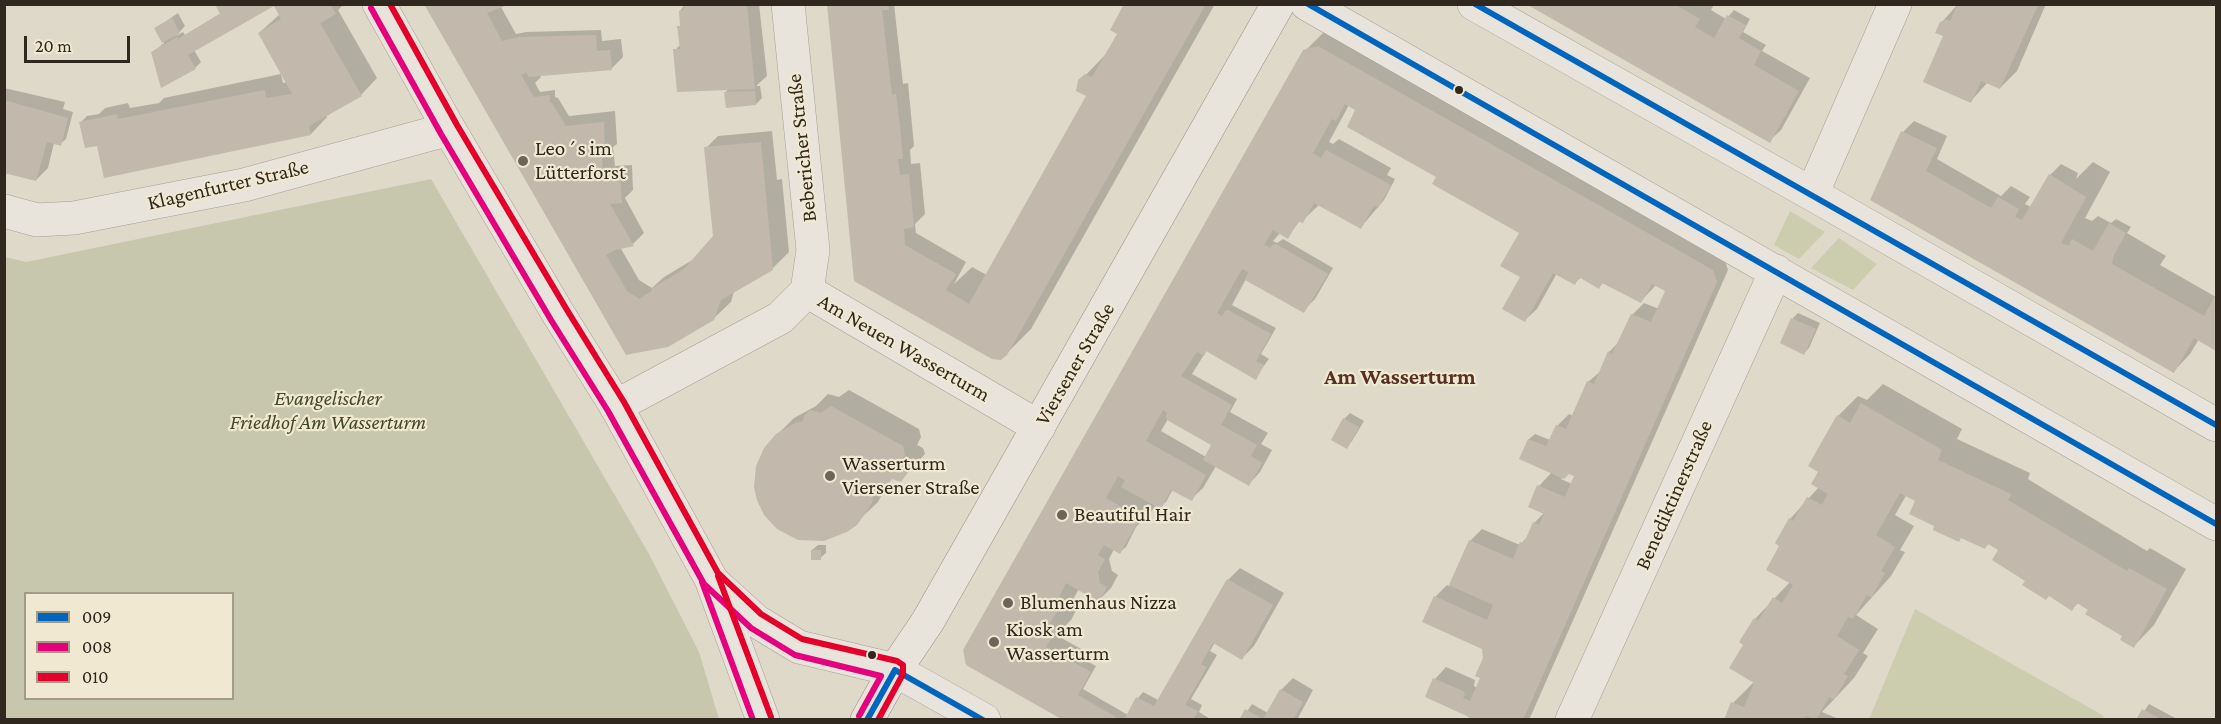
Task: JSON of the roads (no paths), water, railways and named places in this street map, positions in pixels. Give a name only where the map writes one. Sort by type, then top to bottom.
[{"type":"street","points":[[379,4],[449,129],[559,315],[616,406],[711,579],[763,720]]},
{"type":"street","name":"Bebericher Straße","points":[[788,4],[813,250],[807,291]]},
{"type":"street","name":"Viersener Straße","points":[[867,720],[895,670],[928,621],[1278,4]]},
{"type":"street","points":[[1307,4],[1469,99],[1776,271],[2217,524]]},
{"type":"street","points":[[1474,4],[2217,425]]},
{"type":"street","points":[[1812,194],[1895,4]]},
{"type":"street","name":"Klagenfurter Straße","points":[[4,211],[37,220],[85,216],[244,185],[449,129]]},
{"type":"street","name":"Benediktinerstraße","points":[[1572,720],[1776,271]]},
{"type":"street","name":"Am Neuen Wasserturm","points":[[616,406],[780,318],[807,291],[1039,427]]},
{"type":"street","points":[[711,579],[756,621],[799,647],[895,670],[984,720]]},
{"type":"place","name":"Leo´s im Lütterforst","points":[[523,161]]},
{"type":"place","name":"Wasserturm Viersener Straße","points":[[830,476]]},
{"type":"place","name":"Beautiful Hair","points":[[1062,515]]},
{"type":"place","name":"Blumenhaus Nizza","points":[[1008,603]]},
{"type":"place","name":"Kiosk am Wasserturm","points":[[994,642]]},
{"type":"district","name":"Am Wasserturm","points":[[1400,377]]},
{"type":"park label","name":"Evangelischer Friedhof Am Wasserturm","points":[[328,411]]}]
